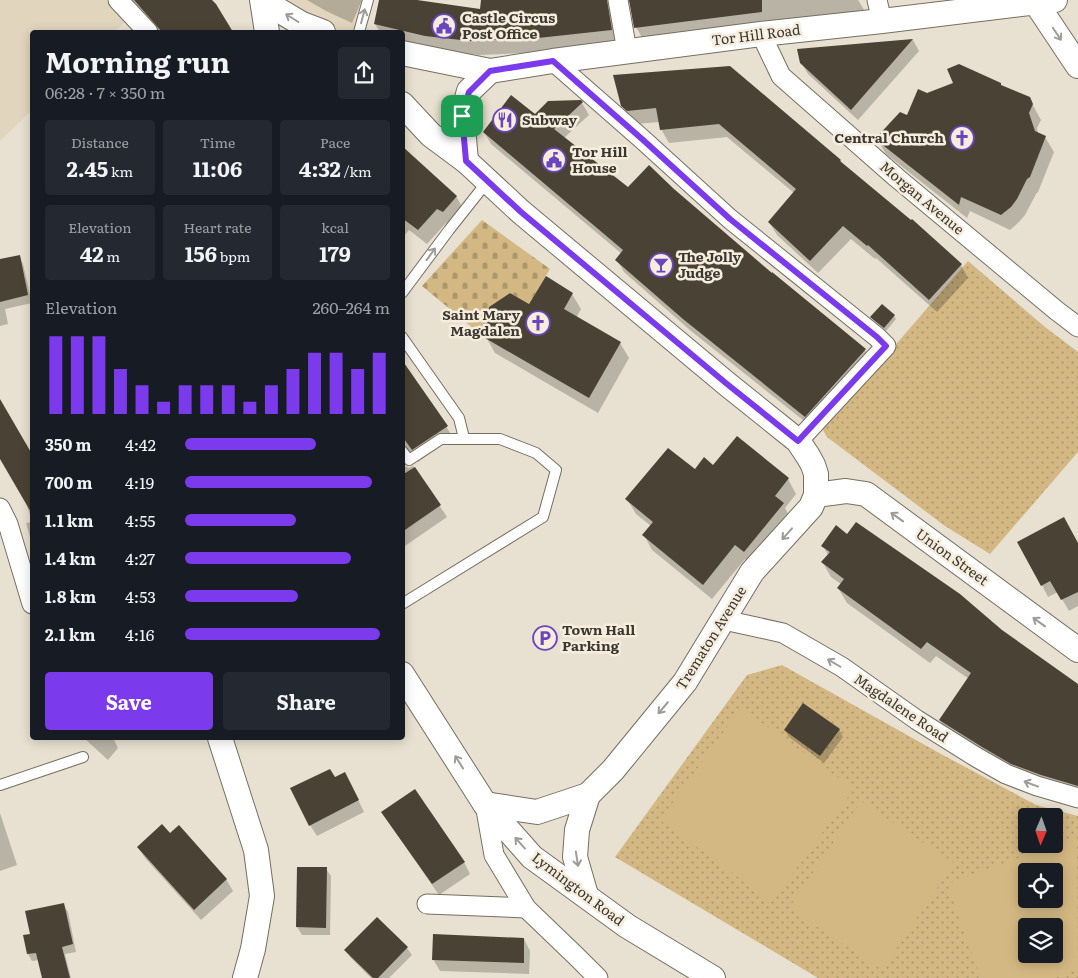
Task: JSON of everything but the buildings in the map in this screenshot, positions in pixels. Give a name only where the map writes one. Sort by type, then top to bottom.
[{"type":"street","points":[[118,0],[146,30]]},
{"type":"street","points":[[263,0],[267,30]]},
{"type":"street","points":[[263,0],[302,24],[318,30]]},
{"type":"street","points":[[618,0],[626,51]]},
{"type":"street","name":"Tor Hill Road","points":[[405,54],[490,71],[761,34],[879,11],[1046,0],[1078,66]]},
{"type":"street","name":"Morgan Avenue","points":[[761,34],[781,76],[897,178],[1078,327]]},
{"type":"street","points":[[553,61],[730,219],[886,346],[798,441]]},
{"type":"street","points":[[405,65],[454,78],[490,71]]},
{"type":"street","points":[[466,161],[462,116],[469,92],[490,71]]},
{"type":"street","points":[[405,107],[431,135],[466,161],[521,212],[719,378],[798,441],[808,456],[816,485]]},
{"type":"street","name":"Trematon Avenue","points":[[485,804],[537,812],[588,795],[613,770],[685,682],[752,572],[812,507],[816,485]]},
{"type":"street","name":"Union Street","points":[[816,485],[866,494],[1078,650]]},
{"type":"street","points":[[3,520],[30,598]]},
{"type":"street","name":"Magdalene Road","points":[[724,620],[783,633],[842,668],[917,720],[1006,774],[1037,786],[1078,798]]},
{"type":"street","name":"Lymington Road","points":[[405,679],[485,804],[532,857],[627,926],[712,978]]},
{"type":"street","points":[[221,740],[256,850],[262,896],[253,949],[245,978]]},
{"type":"street","name":"Trematon Avenue","points":[[586,895],[575,857],[577,830],[588,795]]},
{"type":"street","points":[[485,804],[494,855],[526,908],[598,978]]},
{"type":"street","points":[[426,904],[526,908]]},
{"type":"lane","points":[[360,30],[368,0]]},
{"type":"lane","points":[[405,289],[487,182]]},
{"type":"lane","points":[[405,341],[459,418],[464,438]]},
{"type":"lane","points":[[405,456],[408,460],[441,439],[500,439],[536,454],[556,470],[543,517],[405,602]]},
{"type":"lane","points":[[0,785],[83,757]]},
{"type":"shaded area","points":[[0,0],[106,0],[126,21],[116,30],[30,30],[30,112],[0,141]]},
{"type":"shaded area","points":[[262,0],[368,0],[360,30],[305,30]]},
{"type":"green space","points":[[482,220],[550,269],[529,304],[510,293],[489,307],[485,338],[422,286]]},
{"type":"green space","points":[[968,261],[1045,327],[1078,352],[1078,452],[990,554],[945,526],[827,437],[822,427],[847,396],[898,342]]},
{"type":"green space","points":[[782,665],[941,754],[1036,805],[1047,808],[1018,808],[1018,853],[1063,853],[1063,812],[1078,816],[1078,978],[818,978],[615,857],[747,675]]},
{"type":"green space","points":[[741,708],[854,789],[772,902],[660,820]]},
{"type":"green space","points":[[861,801],[954,863],[882,970],[789,908]]},
{"type":"green space","points":[[1077,837],[1078,970],[1055,978],[981,978],[947,884],[1033,853],[1063,853],[1063,842]]},
{"type":"place","name":"Castle Circus Post Office","points":[[444,26]]},
{"type":"place","name":"Subway","points":[[505,120]]},
{"type":"place","name":"Central Church","points":[[962,138]]},
{"type":"place","name":"Tor Hill House","points":[[554,160]]},
{"type":"place","name":"The Jolly Judge","points":[[661,265]]},
{"type":"place","name":"Saint Mary Magdalen","points":[[538,323]]},
{"type":"place","name":"Town Hall Parking","points":[[545,638]]},
{"type":"route","points":[[553,61],[730,219],[886,346],[798,441],[675,341],[487,182],[466,161],[462,116],[469,92],[490,71],[553,61]]}]
